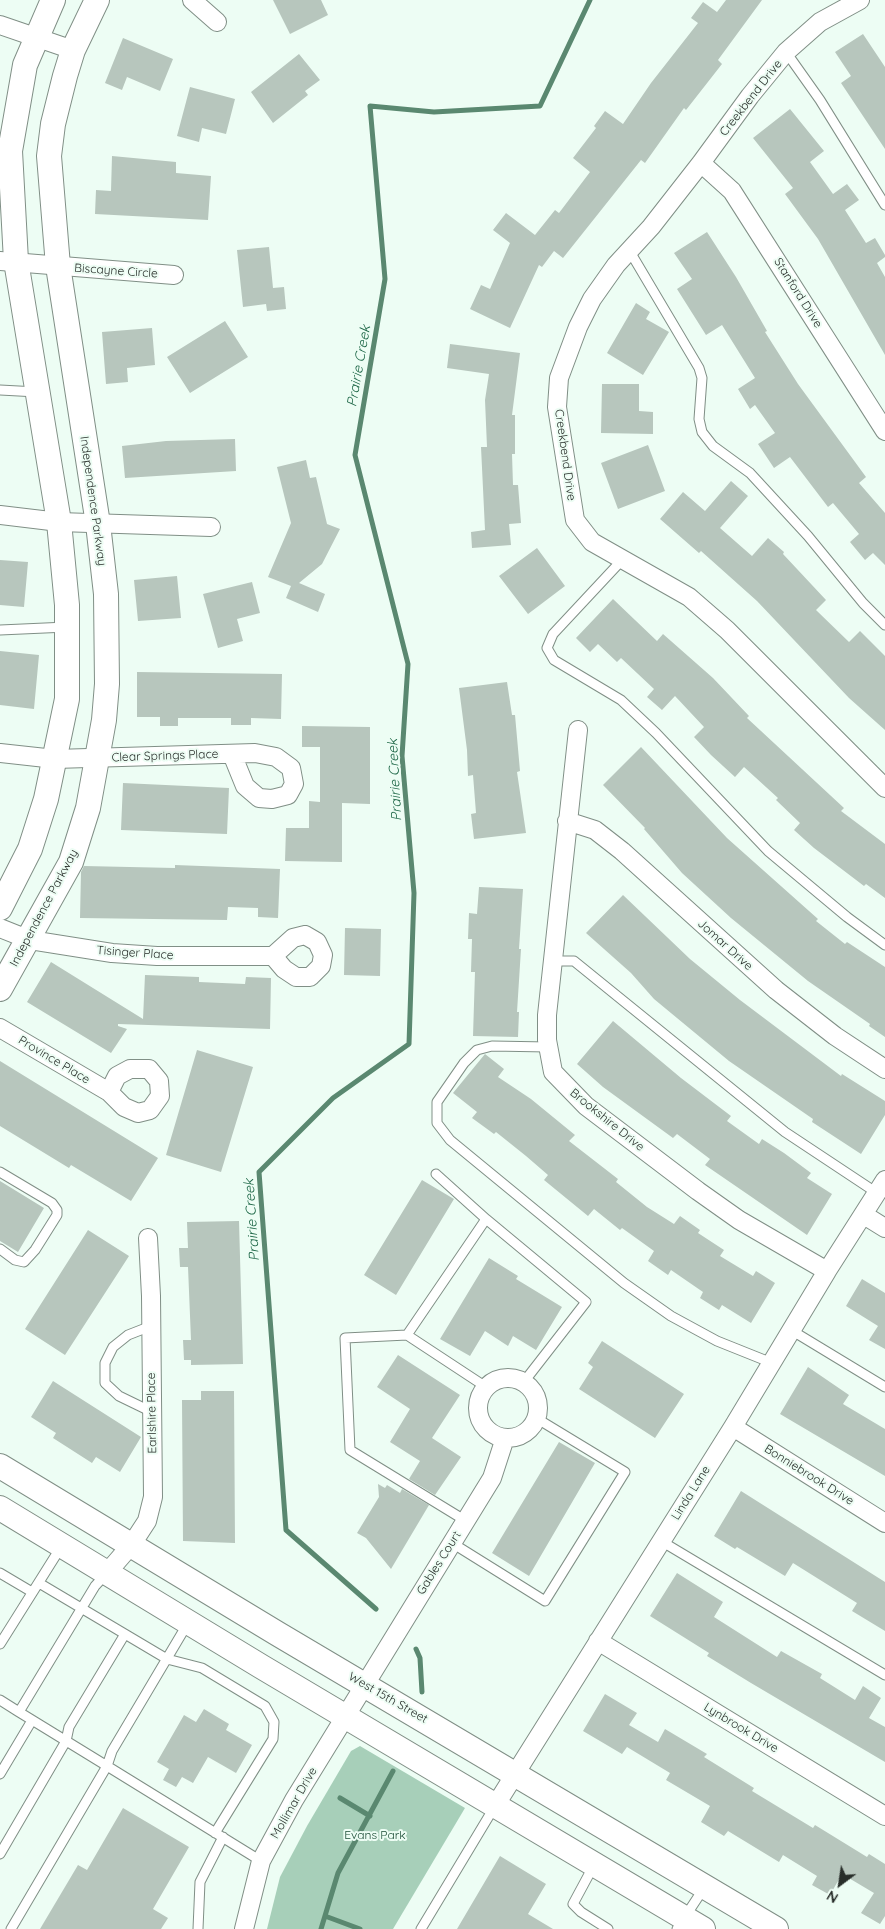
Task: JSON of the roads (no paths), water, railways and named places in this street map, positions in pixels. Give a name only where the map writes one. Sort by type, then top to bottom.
[{"type":"main road","points":[[0,908],[30,849],[55,759],[67,698],[67,605],[59,522],[37,392],[8,261],[10,151],[25,65],[53,0]]},
{"type":"main road","name":"Independence Parkway","points":[[0,990],[30,940],[71,862],[88,808],[107,684],[106,594],[98,524],[58,266],[49,156],[57,101],[73,50],[98,0]]},
{"type":"main road","name":"West 15th Street","points":[[0,1466],[776,1929]]},
{"type":"main road","points":[[0,1508],[106,1574],[594,1864],[688,1925]]},
{"type":"street","points":[[192,0],[217,22]]},
{"type":"street","name":"Creekbend Drive","points":[[860,0],[820,22],[786,52],[750,96],[701,164],[651,227],[616,265],[592,299],[578,327],[559,378],[557,407],[575,520],[592,542],[689,596],[727,630],[885,788]]},
{"type":"street","points":[[0,25],[73,50]]},
{"type":"street","name":"Stanford Drive","points":[[701,164],[732,191],[885,430]]},
{"type":"street","name":"Biscayne Circle","points":[[8,261],[174,275]]},
{"type":"street","points":[[0,515],[59,522],[211,527]]},
{"type":"street","name":"Brookshire Drive","points":[[578,730],[547,1015],[548,1047],[553,1072],[586,1106],[739,1220],[827,1271]]},
{"type":"street","name":"Clear Springs Place","points":[[0,753],[55,759],[232,754]]},
{"type":"street","name":"Jomar Drive","points":[[567,821],[595,830],[609,840],[776,990],[835,1036],[885,1069]]},
{"type":"street","name":"Tisinger Place","points":[[0,928],[30,940],[112,953],[156,956],[273,956]]},
{"type":"street","name":"Province Place","points":[[0,1028],[109,1092]]},
{"type":"street","name":"Linda Lane","points":[[495,1806],[733,1427],[827,1271],[881,1186]]},
{"type":"street","points":[[864,1215],[885,1228]]},
{"type":"street","name":"Earlshire Place","points":[[106,1574],[132,1544],[147,1521],[153,1497],[148,1238]]},
{"type":"street","points":[[504,1378],[514,1379],[523,1383],[536,1398],[536,1418],[532,1427],[524,1434],[505,1438],[487,1430],[478,1414],[480,1395],[486,1387],[504,1378]]},
{"type":"street","name":"Bonniebrook Drive","points":[[733,1427],[885,1523]]},
{"type":"street","name":"Gables Court","points":[[365,1685],[492,1478],[505,1438]]},
{"type":"street","name":"Lynbrook Drive","points":[[598,1641],[885,1816]]},
{"type":"street","name":"Mollimar Drive","points":[[244,1929],[261,1861],[294,1800],[365,1685]]},
{"type":"lane","points":[[786,52],[820,100],[885,205]]},
{"type":"lane","points":[[629,250],[698,368],[702,378],[699,419],[702,432],[713,446],[750,473],[808,536],[863,603],[885,624]]},
{"type":"lane","points":[[0,390],[37,392]]},
{"type":"lane","points":[[623,559],[553,634],[548,648],[554,660],[621,700],[656,733],[768,850],[847,917],[885,945]]},
{"type":"lane","points":[[0,630],[67,627]]},
{"type":"lane","points":[[553,961],[574,961],[785,1132],[881,1186]]},
{"type":"lane","points":[[548,1047],[492,1046],[477,1050],[464,1063],[438,1102],[437,1123],[450,1140],[624,1283],[671,1316],[709,1337],[772,1363]]},
{"type":"lane","points":[[0,1172],[52,1203],[57,1210],[57,1216],[40,1243],[24,1262],[15,1260],[0,1249]]},
{"type":"lane","points":[[436,1174],[486,1219],[586,1302],[523,1383]]},
{"type":"lane","points":[[407,1335],[486,1219]]},
{"type":"lane","points":[[151,1326],[128,1336],[112,1347],[105,1363],[105,1383],[120,1396],[152,1412]]},
{"type":"lane","points":[[791,1330],[885,1387]]},
{"type":"lane","points":[[466,1521],[350,1450],[345,1338],[407,1335],[486,1387]]},
{"type":"lane","points":[[452,1543],[544,1601],[625,1472],[536,1418]]},
{"type":"lane","points":[[661,1541],[885,1675]]},
{"type":"lane","points":[[0,1644],[62,1546]]},
{"type":"lane","points":[[0,1573],[32,1592]]},
{"type":"lane","points":[[19,1712],[81,1608],[95,1586],[106,1574]]},
{"type":"lane","points":[[39,1583],[167,1659],[202,1668],[265,1706],[274,1722],[273,1738],[219,1835],[200,1882],[198,1929]]},
{"type":"lane","points":[[11,1929],[107,1766],[112,1751],[188,1623]]},
{"type":"lane","points":[[0,1854],[66,1742],[69,1727],[125,1634]]},
{"type":"lane","points":[[0,1700],[31,1722],[107,1766],[261,1861]]},
{"type":"lane","points":[[0,1774],[31,1722]]},
{"type":"lane","points":[[421,1929],[495,1806]]},
{"type":"lane","points":[[594,1864],[573,1904],[581,1912],[608,1929]]},
{"type":"lane","points":[[688,1925],[705,1887]]},
{"type":"waterway","name":"Prairie Creek","points":[[376,1609],[286,1530],[259,1172],[333,1098],[409,1044],[414,893],[402,756],[408,664],[355,455],[385,279],[370,106],[434,112],[540,106],[590,0]]},
{"type":"waterway","name":"Prairie Creek","points":[[416,1649],[420,1658],[422,1692]]},
{"type":"waterway","name":"Prairie Creek","points":[[321,1929],[338,1873],[393,1771]]},
{"type":"waterway","points":[[340,1798],[370,1816]]},
{"type":"waterway","points":[[325,1916],[360,1929]]},
{"type":"park label","name":"Evans Park","points":[[375,1835]]}]
